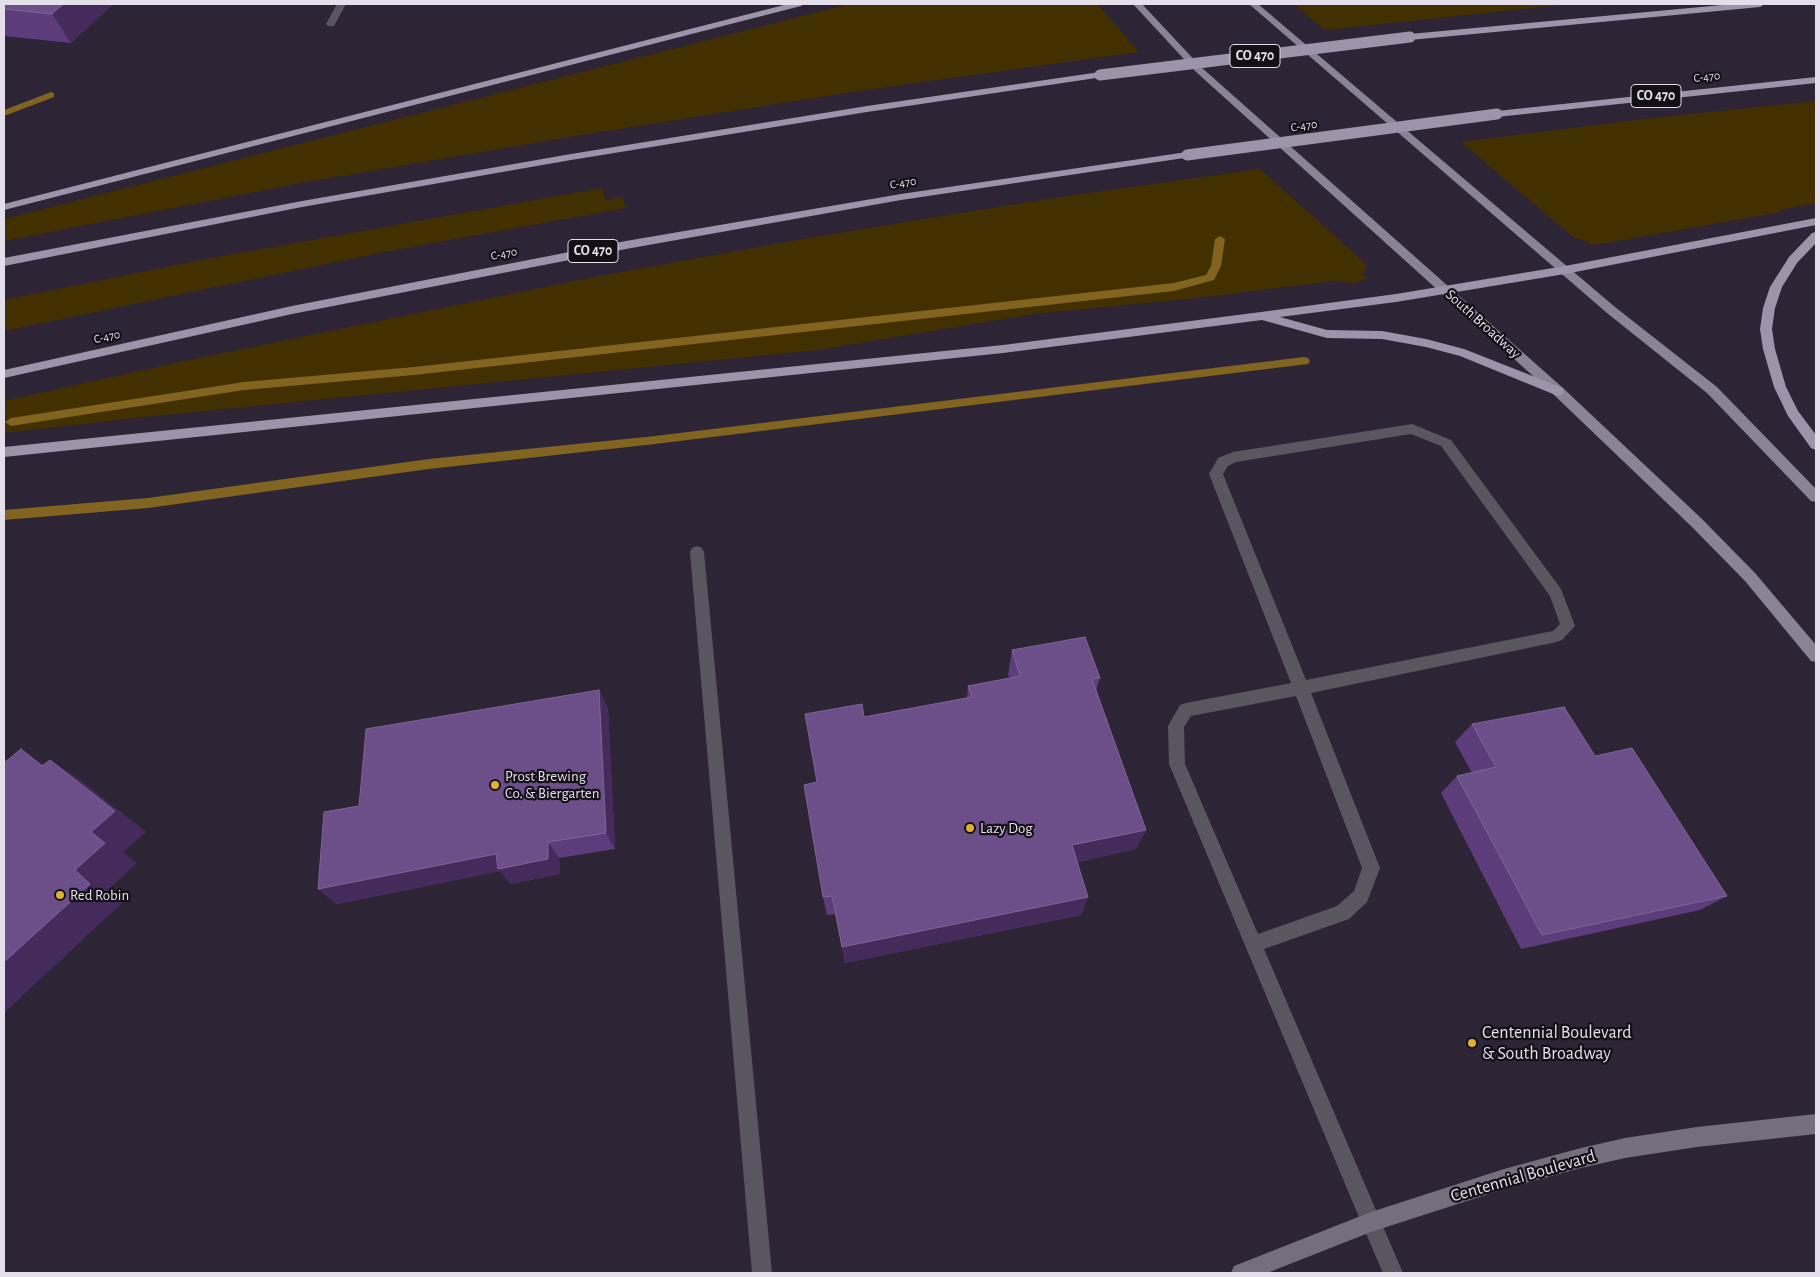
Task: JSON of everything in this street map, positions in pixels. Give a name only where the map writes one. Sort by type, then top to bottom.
[{"type":"highway","points":[[4,207],[798,4]]},
{"type":"highway","name":"CO 470","points":[[4,262],[253,213],[571,157],[828,115],[1100,75],[1410,37],[1760,4]]},
{"type":"highway","name":"C-470","points":[[4,374],[311,306],[626,244],[911,196],[1188,155],[1497,114],[1816,80]]},
{"type":"highway","points":[[4,452],[1003,349],[1444,290],[1565,270],[1816,221]]},
{"type":"highway","points":[[1816,236],[1793,260],[1776,287],[1769,308],[1766,329],[1769,349],[1780,387],[1793,413],[1816,445]]},
{"type":"highway","points":[[1260,316],[1327,334],[1382,335],[1426,343],[1464,353],[1558,391]]},
{"type":"main road","name":"South Broadway","points":[[1137,4],[1198,69],[1558,391],[1738,565],[1816,656]]},
{"type":"main road","points":[[1253,4],[1565,270],[1712,390],[1816,497]]},
{"type":"street","points":[[331,24],[341,4]]},
{"type":"street","points":[[1254,944],[1343,913],[1360,896],[1371,868],[1301,688],[1216,474],[1222,462],[1233,457],[1412,429],[1446,443],[1556,594],[1568,626],[1558,636],[1301,688],[1186,710],[1176,726],[1177,764],[1393,1273]]},
{"type":"street","points":[[697,552],[762,1273]]},
{"type":"street","name":"Centennial Boulevard","points":[[1242,1273],[1371,1222],[1504,1179],[1616,1150],[1697,1137],[1816,1124]]},
{"type":"shaded area","points":[[850,4],[1097,4],[1139,52],[865,90],[575,136],[301,183],[4,241],[4,219]]},
{"type":"shaded area","points":[[1294,4],[1570,4],[1325,30]]},
{"type":"shaded area","points":[[1816,101],[1816,203],[1780,210],[1781,212],[1592,245],[1589,242],[1574,238],[1461,142],[1644,119]]},
{"type":"shaded area","points":[[1260,169],[1363,261],[1367,267],[1362,274],[1368,279],[1352,283],[1333,281],[1206,297],[1034,314],[818,350],[134,418],[4,433],[4,401],[184,361],[594,277],[797,240],[1053,198]]},
{"type":"shaded area","points":[[602,188],[605,200],[622,197],[626,208],[384,252],[4,331],[4,300],[201,260]]},
{"type":"building","points":[[4,4],[63,4],[52,14],[4,9]]},
{"type":"building","name":"Lazy Dog","points":[[1085,637],[1100,678],[1092,679],[1146,830],[1072,845],[1088,897],[842,947],[832,896],[823,897],[804,785],[817,782],[805,714],[862,704],[864,717],[972,697],[968,686],[1020,676],[1012,650]]},
{"type":"building","name":"Prost Brewing Co. & Biergarten","points":[[599,690],[606,833],[548,842],[548,859],[498,869],[496,854],[318,889],[324,812],[359,806],[366,729]]},
{"type":"building","points":[[1564,707],[1595,756],[1632,748],[1727,896],[1542,935],[1457,776],[1496,767],[1472,724]]},
{"type":"building","points":[[21,749],[42,766],[50,760],[115,811],[91,832],[105,843],[75,870],[90,884],[4,962],[4,763]]},
{"type":"waterway","points":[[4,113],[51,95]]},
{"type":"waterway","points":[[11,422],[244,386],[414,371],[1174,287],[1210,278],[1216,266],[1220,239]]},
{"type":"waterway","points":[[4,515],[148,503],[429,464],[655,440],[1304,361]]},
{"type":"place","name":"Prost Brewing Co. & Biergarten","points":[[495,785]]},
{"type":"place","name":"Lazy Dog","points":[[970,828]]},
{"type":"place","name":"Red Robin","points":[[60,895]]},
{"type":"place","name":"Centennial Boulevard & South Broadway","points":[[1472,1043]]}]
